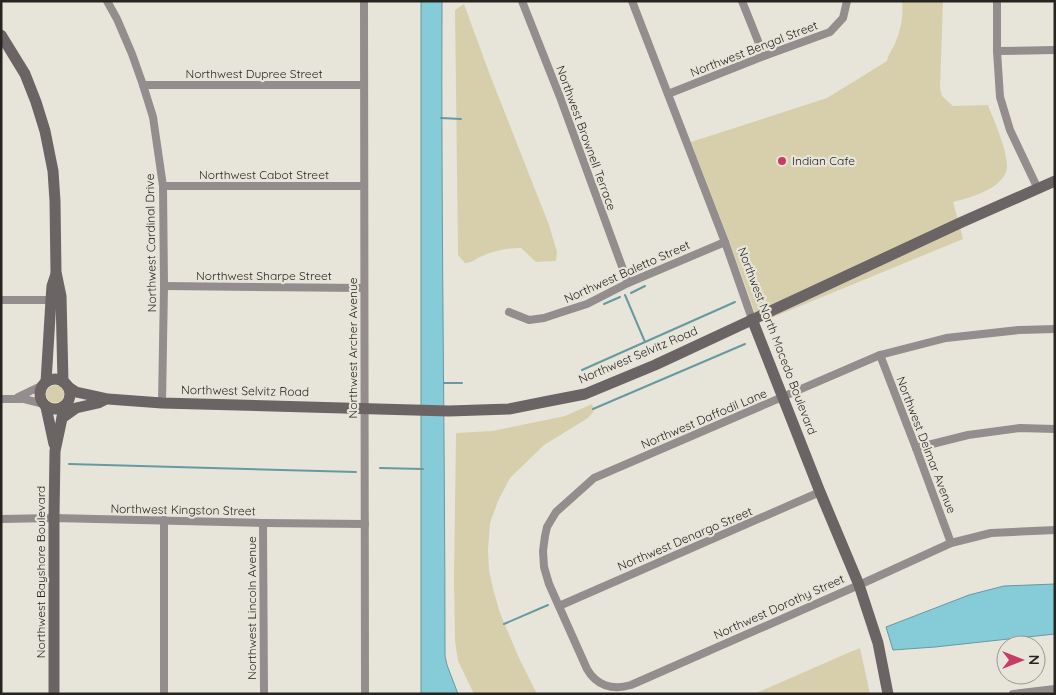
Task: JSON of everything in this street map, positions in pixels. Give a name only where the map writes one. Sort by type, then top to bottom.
[{"type":"street","name":"Northwest Cardinal Drive","points":[[107,1],[132,54],[153,117],[163,186],[162,403]]},
{"type":"street","name":"Northwest Archer Avenue","points":[[364,1],[365,694]]},
{"type":"street","name":"Northwest Brownell Terrace","points":[[522,1],[560,97],[628,283]]},
{"type":"street","name":"Northwest North Macedo Boulevard","points":[[632,1],[783,398],[859,585],[878,643],[888,694]]},
{"type":"street","points":[[742,1],[764,56]]},
{"type":"street","name":"Northwest Bengal Street","points":[[668,94],[830,32],[843,18],[847,1]]},
{"type":"street","points":[[997,1],[997,51],[1000,98],[1010,130],[1038,189]]},
{"type":"street","points":[[1,35],[25,74],[36,102],[45,131],[53,171],[56,272],[61,296],[62,362],[65,384],[70,394],[63,410],[24,399],[1,399]]},
{"type":"street","points":[[997,51],[1055,50]]},
{"type":"street","name":"Northwest Dupree Street","points":[[143,85],[364,85]]},
{"type":"street","name":"Northwest Selvitz Road","points":[[65,384],[76,392],[106,399],[162,403],[449,411],[509,409],[585,394],[655,365],[752,318],[1055,181]]},
{"type":"street","name":"Northwest Cabot Street","points":[[163,186],[364,186]]},
{"type":"street","name":"Northwest Baletto Street","points":[[509,312],[529,320],[544,318],[587,304],[628,283],[725,242]]},
{"type":"street","points":[[45,405],[41,401],[40,393],[44,384],[52,286],[56,272]]},
{"type":"street","name":"Northwest Sharpe Street","points":[[164,286],[364,288]]},
{"type":"street","points":[[1,300],[51,300]]},
{"type":"street","name":"Northwest Daffodil Lane","points":[[558,606],[546,574],[543,551],[547,527],[556,512],[594,478],[880,356],[946,338],[1019,330],[1055,329]]},
{"type":"street","name":"Northwest Delmar Avenue","points":[[880,356],[951,542]]},
{"type":"street","points":[[62,362],[74,382],[106,399]]},
{"type":"street","points":[[14,399],[53,379],[65,384]]},
{"type":"street","name":"Northwest Selvitz Road","points":[[63,410],[106,399]]},
{"type":"street","name":"Northwest Bayshore Boulevard","points":[[45,405],[55,451]]},
{"type":"street","name":"Northwest Bayshore Boulevard","points":[[54,694],[55,451],[63,410]]},
{"type":"street","points":[[916,448],[968,435],[1020,428],[1055,429]]},
{"type":"street","name":"Northwest Denargo Street","points":[[558,606],[820,492]]},
{"type":"street","name":"Northwest Kingston Street","points":[[1,518],[365,524]]},
{"type":"street","points":[[164,520],[164,694]]},
{"type":"street","name":"Northwest Lincoln Avenue","points":[[263,523],[264,694]]},
{"type":"street","name":"Northwest Dorothy Street","points":[[558,606],[590,674],[600,684],[619,688],[630,685],[859,585],[951,542],[990,533],[1055,530]]},
{"type":"street","points":[[1013,694],[1055,689]]},
{"type":"shaded area","points":[[902,1],[943,1],[940,89],[942,96],[953,106],[988,105],[1004,148],[1007,165],[1006,172],[997,184],[983,192],[953,202],[958,220],[755,313],[691,142],[827,98],[887,61],[900,30]]},
{"type":"shaded area","points":[[464,4],[549,225],[557,252],[556,261],[536,262],[521,248],[505,249],[467,263],[458,255],[455,10]]},
{"type":"shaded area","points":[[960,227],[963,239],[759,323]]},
{"type":"shaded area","points":[[55,385],[61,388],[64,394],[61,400],[55,403],[49,400],[46,394],[49,388]]},
{"type":"shaded area","points":[[592,404],[594,411],[588,418],[544,445],[510,478],[498,501],[490,523],[488,550],[489,570],[493,589],[500,613],[537,694],[474,694],[458,661],[455,641],[456,433],[492,431],[565,416]]},
{"type":"shaded area","points":[[860,648],[870,694],[754,694],[850,652]]},
{"type":"water","points":[[421,1],[442,1],[445,656],[458,694],[421,694]]},
{"type":"water","points":[[1055,584],[1055,634],[996,635],[996,640],[893,650],[886,627],[969,595],[1004,586]]},
{"type":"waterway","points":[[441,118],[461,119]]},
{"type":"waterway","points":[[631,293],[645,286]]},
{"type":"waterway","points":[[625,295],[645,342]]},
{"type":"waterway","points":[[604,304],[620,297]]},
{"type":"waterway","points":[[582,370],[735,302]]},
{"type":"waterway","points":[[593,409],[745,344]]},
{"type":"waterway","points":[[444,383],[462,383]]},
{"type":"waterway","points":[[69,464],[356,472]]},
{"type":"waterway","points":[[380,468],[423,469]]},
{"type":"waterway","points":[[504,624],[548,605]]},
{"type":"place","name":"Indian Cafe","points":[[782,161]]}]
